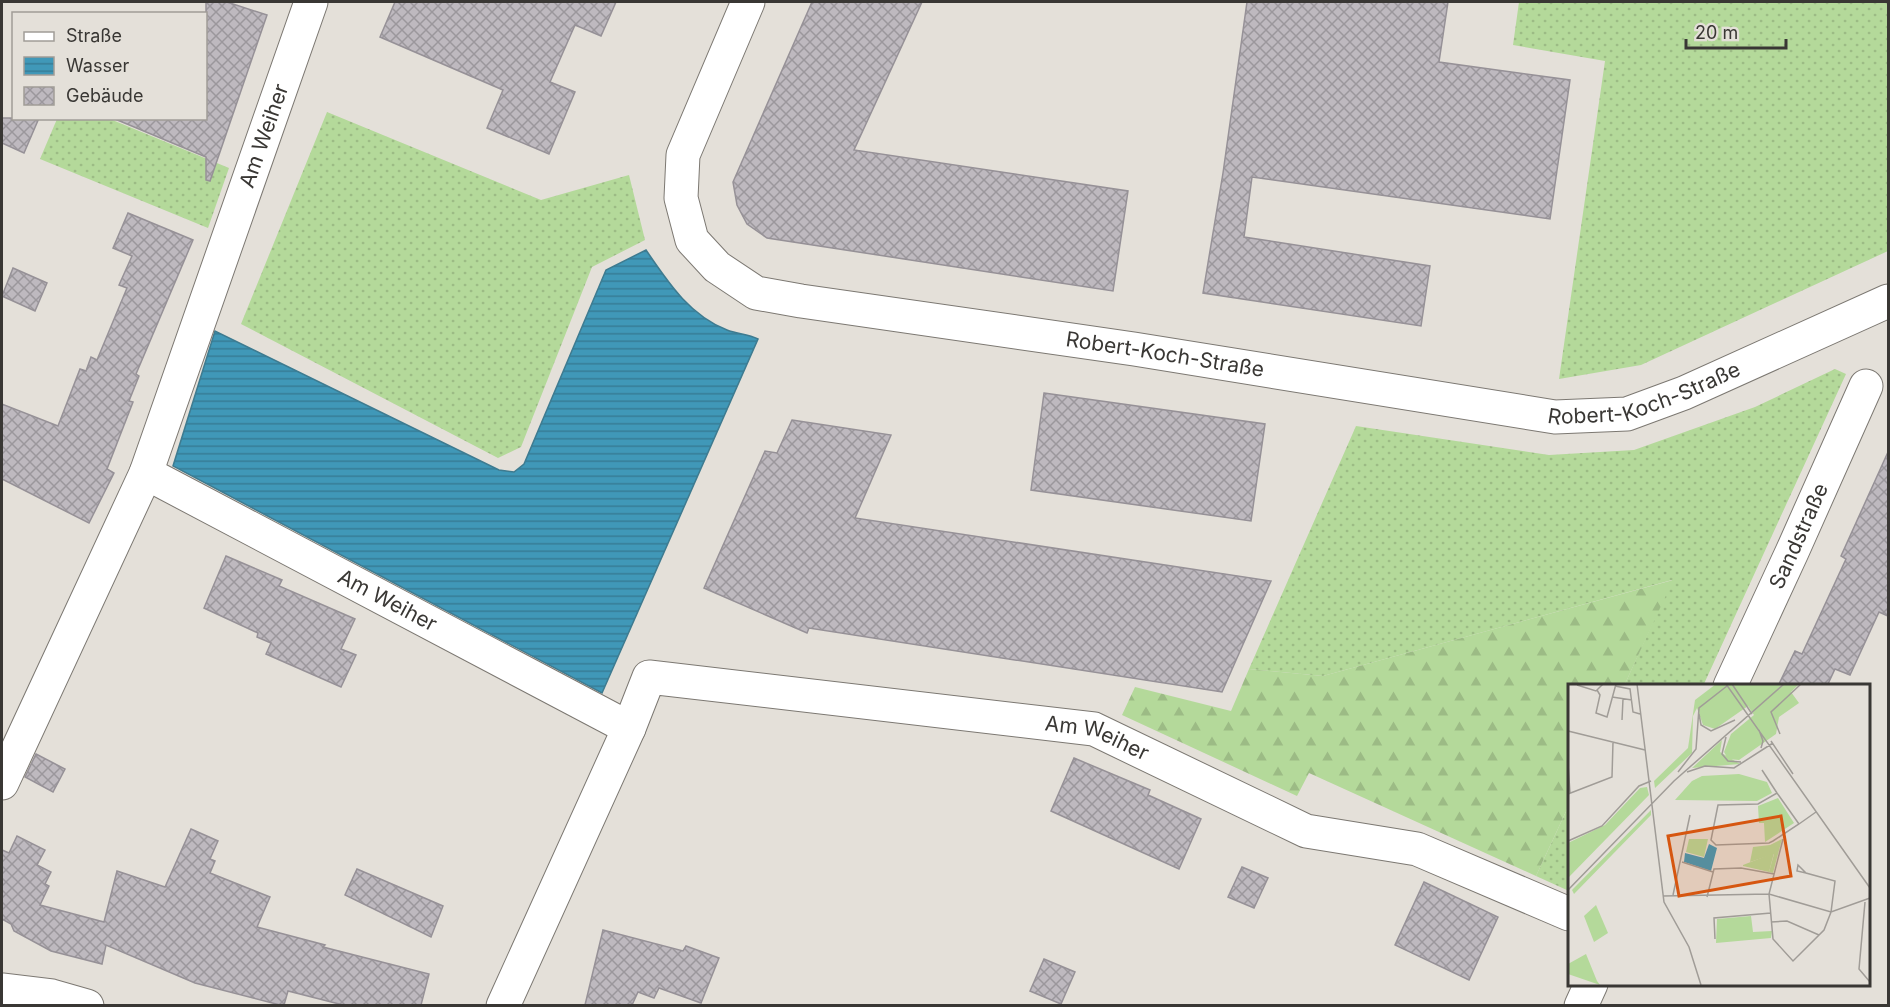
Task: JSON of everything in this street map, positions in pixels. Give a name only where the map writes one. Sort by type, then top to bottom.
[{"type":"street","name":"Am Weiher","points":[[2,783],[146,473],[311,2]]},
{"type":"street","name":"Robert-Koch-Straße","points":[[748,2],[683,155],[681,198],[692,240],[717,267],[756,293],[1134,349],[1554,417],[1627,414],[1684,393],[1888,301]]},
{"type":"street","name":"Sandstraße","points":[[1731,684],[1866,386]]},
{"type":"street","name":"Am Weiher","points":[[146,473],[628,728]]},
{"type":"street","name":"Am Weiher","points":[[502,1005],[649,677],[1094,729],[1306,831],[1417,849],[1568,914]]},
{"type":"street","points":[[1581,1005],[1590,986]]},
{"type":"street","points":[[2,990],[52,996],[87,1005]]},
{"type":"green space","points":[[1519,2],[1888,2],[1888,251],[1641,365],[1559,379],[1605,61],[1513,45]]},
{"type":"green space","points":[[327,112],[541,200],[629,175],[645,240],[592,267],[521,447],[498,458],[241,324]]},
{"type":"green space","points":[[57,120],[112,120],[229,168],[208,228],[40,159]]},
{"type":"green space","points":[[1835,369],[1846,374],[1704,684],[1625,684],[1672,580],[1323,676],[1249,669],[1356,426],[1549,455],[1634,450],[1755,407]]},
{"type":"green space","points":[[1673,580],[1625,684],[1568,684],[1568,807],[1536,876],[1309,773],[1297,796],[1122,715],[1135,687],[1231,711],[1249,669],[1323,676]]},
{"type":"green space","points":[[1568,807],[1568,891],[1536,876]]},
{"type":"water","points":[[646,250],[680,296],[701,316],[727,330],[758,339],[602,693],[173,466],[215,331],[499,470],[514,472],[524,464],[606,270]]},
{"type":"building","points":[[206,2],[227,2],[267,15],[210,181],[206,180],[206,157],[117,120],[207,120]]},
{"type":"building","points":[[395,2],[616,2],[601,36],[575,25],[550,82],[575,92],[549,154],[487,128],[503,90],[380,37]]},
{"type":"building","points":[[812,2],[922,2],[854,150],[1128,191],[1113,291],[767,238],[747,224],[737,205],[733,182]]},
{"type":"building","points":[[1247,2],[1448,2],[1439,62],[1570,80],[1550,219],[1252,177],[1244,237],[1430,266],[1421,326],[1203,293],[1223,173]]},
{"type":"building","points":[[2,118],[38,120],[24,153],[2,143]]},
{"type":"building","points":[[128,213],[193,240],[136,374],[139,376],[129,401],[133,402],[107,469],[114,473],[89,523],[2,479],[2,404],[58,426],[80,369],[86,371],[91,357],[97,360],[127,288],[119,285],[132,256],[113,248]]},
{"type":"building","points":[[13,268],[47,283],[35,311],[2,296]]},
{"type":"building","points":[[1044,393],[1265,424],[1251,521],[1031,490]]},
{"type":"building","points":[[792,420],[891,435],[855,518],[1271,581],[1222,692],[809,628],[807,633],[704,588],[765,451],[777,453]]},
{"type":"building","points":[[1888,452],[1888,616],[1879,612],[1850,675],[1835,669],[1828,684],[1779,684],[1795,651],[1802,654],[1846,559],[1841,556]]},
{"type":"building","points":[[226,556],[282,580],[279,586],[355,619],[341,649],[356,655],[341,687],[266,654],[271,643],[257,637],[258,633],[204,608]]},
{"type":"building","points":[[36,754],[65,769],[53,792],[25,777]]},
{"type":"building","points":[[1074,758],[1150,790],[1148,795],[1201,819],[1179,869],[1051,811]]},
{"type":"building","points":[[191,829],[218,841],[210,859],[215,861],[210,873],[270,897],[257,927],[325,945],[323,947],[429,974],[421,1005],[343,1005],[288,991],[284,1005],[280,1005],[195,983],[106,945],[102,964],[51,951],[14,931],[11,924],[2,919],[2,850],[9,853],[17,836],[45,850],[37,865],[51,872],[45,884],[49,886],[40,905],[104,922],[117,871],[165,887]]},
{"type":"building","points":[[1242,867],[1268,878],[1254,908],[1228,897]]},
{"type":"building","points":[[357,869],[443,906],[431,937],[345,895]]},
{"type":"building","points":[[1424,882],[1498,917],[1469,980],[1395,945]]},
{"type":"building","points":[[603,930],[683,951],[686,946],[719,958],[701,1003],[659,988],[654,998],[638,992],[632,1005],[585,1005]]},
{"type":"building","points":[[1044,959],[1075,972],[1061,1004],[1030,991]]}]
